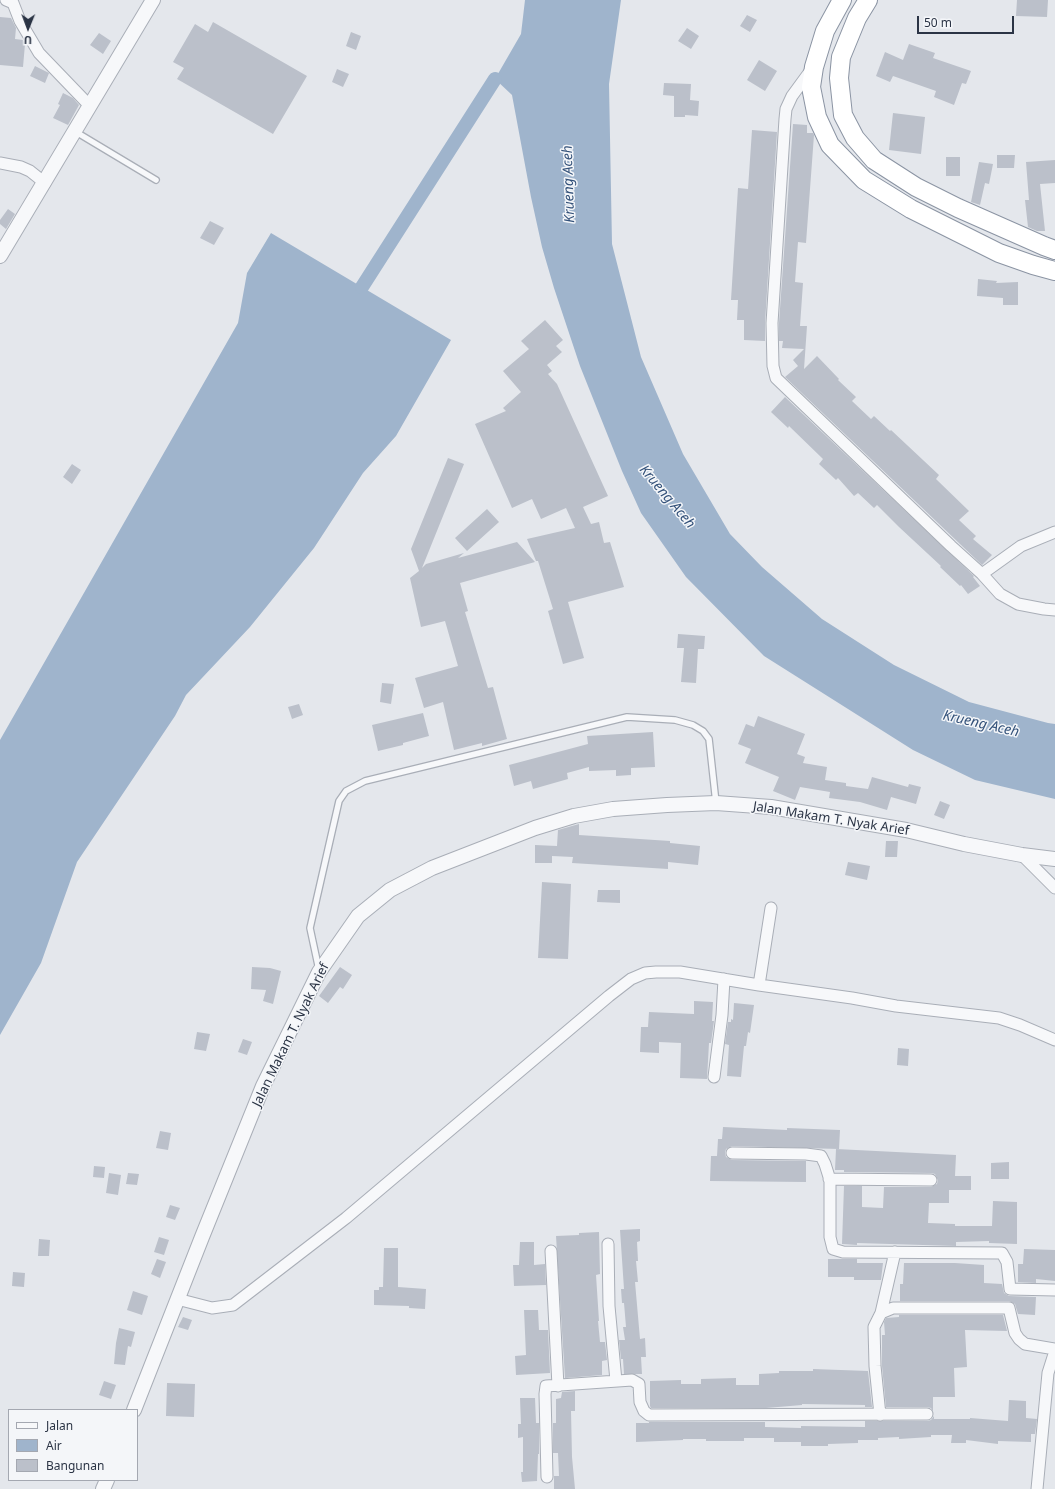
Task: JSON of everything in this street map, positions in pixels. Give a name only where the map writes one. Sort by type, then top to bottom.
[{"type":"highway","points":[[842,0],[825,31],[814,67],[811,87],[817,117],[830,145],[864,180],[911,209],[999,252],[1032,265],[1055,271]]},
{"type":"highway","points":[[868,0],[857,18],[841,57],[839,78],[843,116],[855,138],[874,160],[916,187],[972,214],[1055,250]]},
{"type":"street","points":[[6,0],[13,3],[20,21],[39,53],[89,105]]},
{"type":"street","points":[[0,256],[153,0]]},
{"type":"street","points":[[814,67],[792,96],[786,109],[772,323],[774,374],[782,384],[982,574],[1000,594],[1018,604],[1055,610]]},
{"type":"street","points":[[0,163],[21,167],[30,171],[45,183]]},
{"type":"street","points":[[982,574],[1021,546],[1055,532]]},
{"type":"street","name":"Jalan Makam T. Nyak Arief","points":[[134,1409],[177,1298],[263,1086],[319,972],[358,916],[390,890],[432,868],[535,828],[574,816],[613,809],[716,803],[771,807],[820,815],[906,830],[964,844],[1022,855],[1055,859]]},
{"type":"street","points":[[1022,855],[1055,888]]},
{"type":"street","points":[[759,985],[771,908]]},
{"type":"street","points":[[177,1298],[212,1308],[233,1305],[346,1218],[602,1001],[631,979],[645,973],[680,972],[896,1006],[999,1018],[1055,1040]]},
{"type":"street","points":[[714,1077],[722,1015],[724,979]]},
{"type":"street","points":[[732,1153],[806,1154],[820,1156],[825,1164],[829,1179],[830,1237],[833,1249],[843,1252],[1002,1252],[1007,1262],[1010,1289],[1009,1308],[1014,1333],[1018,1339],[1025,1344],[1055,1350],[1048,1373],[1038,1489]]},
{"type":"street","points":[[829,1179],[931,1180]]},
{"type":"street","points":[[608,1244],[610,1306],[616,1381]]},
{"type":"street","points":[[551,1251],[558,1386]]},
{"type":"street","points":[[880,1415],[875,1366],[874,1327],[880,1312],[895,1252]]},
{"type":"street","points":[[1010,1289],[1055,1290]]},
{"type":"street","points":[[880,1312],[893,1308],[1009,1308]]},
{"type":"street","points":[[547,1477],[546,1386],[632,1380],[640,1384],[640,1402],[644,1411],[649,1415],[928,1414]]},
{"type":"lane","points":[[74,131],[156,180]]},
{"type":"lane","points":[[319,972],[310,928],[339,801],[346,791],[365,781],[628,717],[675,720],[693,725],[703,731],[709,739],[716,803]]},
{"type":"water","name":"Krueng Aceh","points":[[525,0],[621,0],[609,84],[612,244],[641,357],[683,454],[730,534],[762,567],[822,619],[894,665],[969,702],[1055,724],[1055,799],[975,780],[913,750],[764,656],[686,577],[641,513],[622,471],[580,366],[554,288],[542,247],[531,197],[512,95],[495,79],[521,34]]},
{"type":"water","points":[[271,233],[451,340],[396,436],[363,473],[314,548],[250,627],[186,695],[175,716],[77,862],[41,963],[0,1035],[0,740],[238,323],[247,273]]},
{"type":"building","points":[[1017,0],[1048,0],[1047,17],[1016,16]]},
{"type":"building","points":[[747,15],[757,20],[750,32],[740,26]]},
{"type":"building","points":[[0,17],[11,18],[16,28],[15,39],[23,40],[25,44],[23,67],[0,65]]},
{"type":"building","points":[[213,22],[307,76],[273,134],[177,79],[184,68],[173,62],[195,24],[208,32]]},
{"type":"building","points":[[687,28],[699,36],[691,49],[678,41]]},
{"type":"building","points":[[351,32],[361,36],[356,50],[346,46]]},
{"type":"building","points":[[99,33],[111,41],[103,54],[90,45]]},
{"type":"building","points":[[909,44],[935,53],[933,58],[971,71],[966,84],[962,83],[954,105],[934,97],[936,91],[893,76],[890,82],[876,76],[885,52],[903,60]]},
{"type":"building","points":[[759,60],[777,71],[765,91],[747,80]]},
{"type":"building","points":[[35,66],[49,73],[45,83],[30,76]]},
{"type":"building","points":[[337,69],[349,74],[343,87],[332,82]]},
{"type":"building","points":[[664,83],[691,84],[690,100],[699,101],[698,116],[685,115],[685,117],[674,117],[674,96],[663,95]]},
{"type":"building","points":[[63,93],[73,98],[79,105],[68,125],[53,118],[60,105],[58,104]]},
{"type":"building","points":[[893,113],[925,117],[921,154],[889,150]]},
{"type":"building","points":[[793,124],[807,125],[807,133],[813,133],[814,135],[806,243],[798,242],[795,282],[803,283],[800,326],[807,326],[804,369],[817,356],[839,379],[838,380],[856,397],[852,401],[871,419],[874,416],[890,431],[891,430],[939,475],[936,479],[969,511],[959,520],[976,536],[973,539],[992,555],[982,565],[785,377],[798,366],[793,360],[804,349],[782,348],[783,341],[779,341]]},
{"type":"building","points":[[752,130],[777,132],[765,341],[744,340],[744,320],[737,320],[738,300],[731,300],[738,188],[748,189]]},
{"type":"building","points":[[997,155],[1015,155],[1014,168],[997,168]]},
{"type":"building","points":[[946,157],[960,157],[960,176],[946,176]]},
{"type":"building","points":[[1055,160],[1055,183],[1040,184],[1045,231],[1037,231],[1028,227],[1025,200],[1029,200],[1026,162]]},
{"type":"building","points":[[979,162],[993,164],[989,184],[985,183],[980,205],[971,202]]},
{"type":"building","points":[[8,209],[15,214],[6,229],[0,224],[0,220]]},
{"type":"building","points":[[210,221],[224,228],[214,245],[200,238]]},
{"type":"building","points":[[978,279],[997,281],[996,283],[1018,282],[1018,305],[1003,305],[1003,298],[977,296]]},
{"type":"building","points":[[545,320],[563,340],[556,346],[562,352],[547,365],[552,371],[548,374],[557,384],[608,496],[583,507],[591,524],[599,522],[604,543],[610,542],[624,587],[568,602],[584,658],[563,664],[548,611],[553,609],[538,561],[536,561],[527,539],[575,528],[566,508],[541,519],[532,499],[512,508],[475,424],[506,411],[503,408],[521,392],[503,371],[529,349],[521,341]]},
{"type":"building","points":[[785,397],[974,576],[973,577],[980,586],[968,594],[961,585],[960,586],[940,567],[941,566],[877,505],[874,508],[858,493],[854,496],[838,478],[836,480],[819,464],[823,459],[789,426],[788,428],[771,412]]},
{"type":"building","points":[[448,458],[464,464],[422,568],[426,564],[464,553],[458,558],[517,542],[535,562],[460,583],[468,611],[465,612],[488,688],[493,687],[507,739],[482,746],[482,743],[454,750],[443,702],[424,708],[415,678],[458,666],[445,621],[421,627],[410,578],[419,571],[411,549]]},
{"type":"building","points":[[72,464],[81,470],[72,484],[63,477]]},
{"type":"building","points":[[487,509],[499,522],[467,551],[455,538]]},
{"type":"building","points":[[678,634],[705,636],[704,649],[698,649],[696,683],[681,682],[684,648],[677,648]]},
{"type":"building","points":[[382,683],[394,684],[391,704],[380,702]]},
{"type":"building","points":[[299,704],[303,715],[292,719],[288,707]]},
{"type":"building","points":[[423,713],[429,736],[403,743],[403,745],[378,751],[372,725]]},
{"type":"building","points":[[758,716],[805,734],[797,754],[805,757],[803,763],[827,767],[825,780],[846,783],[846,786],[868,789],[872,777],[908,787],[909,784],[921,787],[916,804],[891,797],[887,810],[860,802],[829,798],[830,792],[800,787],[795,800],[773,791],[779,777],[745,763],[751,749],[738,744],[746,724],[754,727]]},
{"type":"building","points":[[653,732],[655,767],[631,768],[631,775],[616,776],[616,770],[589,771],[589,767],[567,773],[568,779],[533,789],[531,781],[514,786],[509,765],[588,744],[587,736]]},
{"type":"building","points":[[940,801],[950,805],[944,819],[934,815]]},
{"type":"building","points":[[579,824],[579,835],[670,841],[670,843],[700,846],[698,865],[668,862],[668,869],[572,863],[573,857],[552,856],[552,863],[535,863],[535,845],[557,846],[558,830]]},
{"type":"building","points":[[886,841],[898,841],[897,857],[885,857]]},
{"type":"building","points":[[848,862],[870,866],[867,880],[845,875]]},
{"type":"building","points":[[542,882],[571,884],[568,959],[538,958]]},
{"type":"building","points":[[598,890],[620,890],[620,903],[597,902]]},
{"type":"building","points":[[252,967],[270,968],[281,971],[273,1004],[263,1001],[266,990],[251,989]]},
{"type":"building","points":[[340,967],[352,975],[343,989],[340,987],[328,1003],[319,996]]},
{"type":"building","points":[[694,1001],[713,1002],[712,1021],[714,1021],[711,1043],[709,1043],[707,1079],[680,1078],[681,1043],[659,1042],[659,1053],[640,1052],[641,1027],[648,1027],[649,1012],[694,1014]]},
{"type":"building","points":[[734,1003],[754,1005],[750,1033],[748,1032],[746,1046],[744,1046],[741,1077],[727,1076],[729,1045],[725,1044],[728,1022],[731,1022],[731,1019],[733,1020]]},
{"type":"building","points":[[197,1032],[210,1034],[206,1051],[194,1049]]},
{"type":"building","points":[[243,1039],[252,1042],[247,1055],[238,1052]]},
{"type":"building","points":[[898,1048],[909,1049],[908,1066],[897,1065]]},
{"type":"building","points":[[723,1127],[787,1130],[787,1128],[840,1130],[839,1149],[732,1146],[726,1149],[725,1153],[726,1157],[732,1160],[806,1161],[806,1182],[710,1181],[711,1156],[717,1156],[718,1139],[722,1139]]},
{"type":"building","points":[[160,1131],[171,1133],[168,1150],[156,1148]]},
{"type":"building","points":[[836,1149],[956,1155],[955,1176],[971,1176],[971,1190],[949,1190],[949,1203],[929,1203],[928,1223],[955,1224],[955,1226],[992,1226],[993,1201],[1017,1202],[1017,1244],[989,1243],[989,1241],[956,1242],[956,1246],[857,1243],[857,1245],[842,1244],[844,1186],[862,1186],[862,1207],[883,1208],[884,1187],[931,1187],[937,1184],[938,1180],[935,1174],[931,1173],[844,1172],[844,1170],[835,1170]]},
{"type":"building","points":[[1009,1162],[1009,1179],[991,1179],[991,1163]]},
{"type":"building","points":[[94,1166],[105,1167],[104,1178],[93,1177]]},
{"type":"building","points":[[109,1173],[121,1175],[118,1195],[106,1193]]},
{"type":"building","points":[[128,1173],[139,1174],[137,1185],[126,1184]]},
{"type":"building","points":[[170,1205],[180,1208],[175,1220],[166,1217]]},
{"type":"building","points":[[640,1229],[640,1241],[637,1242],[638,1261],[636,1261],[638,1282],[635,1282],[640,1339],[645,1338],[646,1357],[641,1357],[642,1374],[624,1374],[619,1340],[625,1340],[623,1327],[626,1327],[621,1289],[624,1289],[620,1230]]},
{"type":"building","points":[[599,1232],[600,1274],[596,1275],[598,1321],[600,1342],[605,1342],[607,1360],[602,1361],[602,1375],[565,1378],[556,1236]]},
{"type":"building","points":[[159,1237],[169,1240],[164,1255],[154,1252]]},
{"type":"building","points":[[39,1239],[50,1240],[49,1256],[38,1256]]},
{"type":"building","points":[[520,1242],[534,1242],[534,1265],[545,1264],[546,1285],[514,1286],[513,1265],[519,1265]]},
{"type":"building","points":[[384,1248],[398,1248],[398,1287],[426,1289],[425,1309],[409,1308],[409,1306],[374,1305],[374,1290],[379,1290],[379,1287],[383,1287]]},
{"type":"building","points":[[1024,1249],[1055,1250],[1055,1281],[1036,1279],[1036,1283],[1018,1282],[1018,1264],[1023,1264]]},
{"type":"building","points":[[157,1259],[166,1262],[160,1278],[151,1274]]},
{"type":"building","points":[[828,1259],[857,1259],[857,1263],[883,1263],[881,1280],[854,1280],[854,1277],[828,1277]]},
{"type":"building","points":[[904,1263],[955,1263],[984,1265],[984,1283],[1002,1284],[1004,1293],[1009,1296],[1036,1297],[1035,1315],[1018,1314],[1015,1304],[1009,1301],[900,1301],[900,1284],[903,1284]]},
{"type":"building","points":[[13,1272],[25,1273],[24,1287],[12,1286]]},
{"type":"building","points":[[133,1291],[148,1296],[142,1315],[127,1310]]},
{"type":"building","points":[[524,1310],[538,1310],[539,1330],[548,1330],[550,1373],[516,1375],[515,1356],[526,1355]]},
{"type":"building","points":[[899,1315],[1003,1315],[1007,1331],[965,1330],[967,1367],[954,1368],[955,1397],[933,1397],[933,1412],[931,1408],[927,1407],[886,1407],[882,1366],[882,1335],[885,1335],[884,1322],[886,1318],[899,1317]]},
{"type":"building","points":[[183,1317],[192,1320],[188,1330],[178,1327]]},
{"type":"building","points":[[119,1328],[135,1332],[131,1347],[128,1346],[125,1365],[114,1364]]},
{"type":"building","points":[[813,1369],[868,1371],[872,1407],[865,1407],[865,1405],[802,1404],[766,1408],[651,1408],[650,1406],[650,1381],[681,1380],[681,1384],[701,1384],[701,1379],[736,1378],[736,1385],[759,1385],[759,1374],[779,1373],[779,1371],[813,1371]]},
{"type":"building","points":[[104,1381],[116,1385],[111,1399],[99,1395]]},
{"type":"building","points":[[167,1383],[195,1384],[194,1417],[166,1416]]},
{"type":"building","points":[[575,1391],[575,1411],[571,1411],[572,1457],[575,1489],[554,1489],[554,1476],[559,1476],[558,1453],[553,1453],[553,1423],[556,1423],[556,1399],[561,1398],[562,1392]]},
{"type":"building","points":[[520,1398],[535,1398],[536,1423],[539,1423],[537,1481],[522,1482],[521,1472],[523,1472],[523,1437],[518,1438],[518,1424],[521,1424]]},
{"type":"building","points":[[1009,1400],[1026,1401],[1026,1418],[1037,1419],[1035,1434],[1031,1434],[1031,1442],[998,1441],[998,1444],[966,1440],[966,1443],[951,1443],[952,1435],[931,1435],[931,1437],[899,1439],[899,1437],[878,1438],[878,1440],[858,1440],[858,1443],[828,1444],[828,1446],[801,1446],[801,1442],[774,1442],[774,1438],[744,1438],[744,1441],[706,1441],[706,1439],[683,1439],[636,1442],[636,1423],[649,1422],[765,1422],[765,1427],[801,1428],[801,1426],[865,1427],[865,1421],[927,1421],[931,1420],[934,1416],[934,1419],[970,1418],[1008,1421]]},
{"type":"waterway","points":[[362,287],[495,79]]}]
